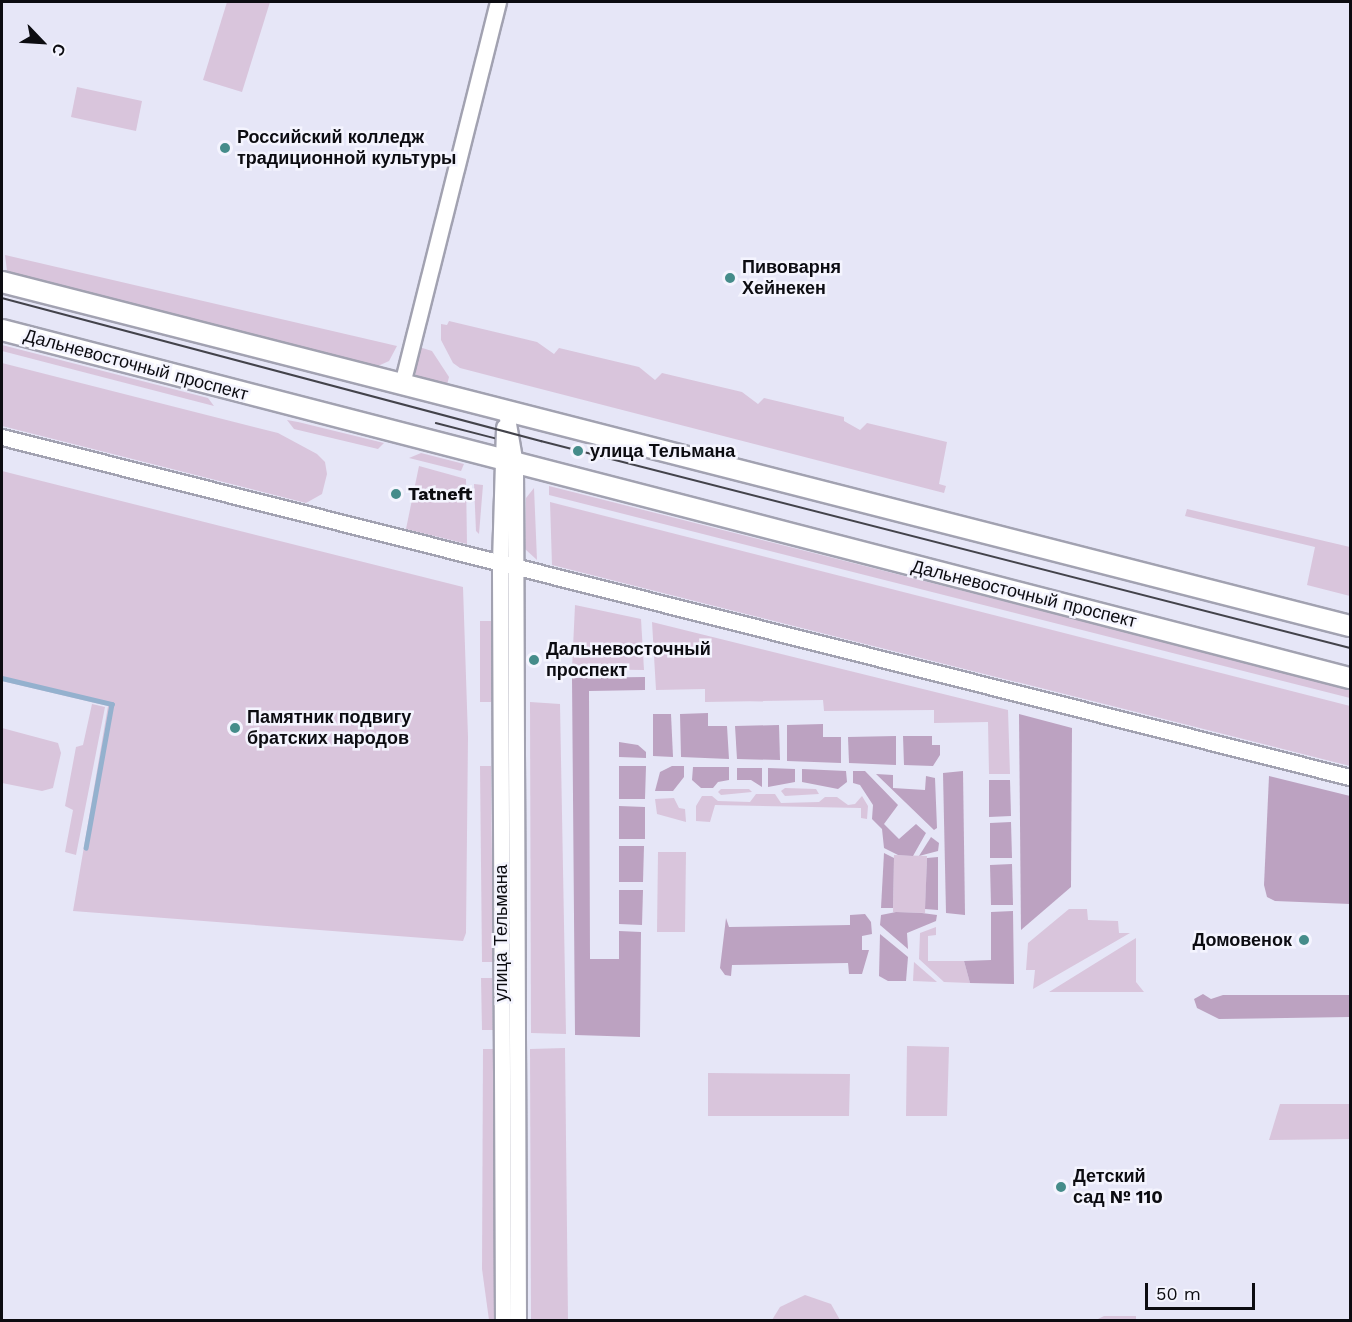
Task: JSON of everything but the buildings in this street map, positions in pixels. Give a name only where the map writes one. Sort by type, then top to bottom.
[{"type":"main road","points":[[2,282],[1350,626]]},
{"type":"main road","name":"Дальневосточный проспект","points":[[2,330],[1350,678]]},
{"type":"street","points":[[402,384],[498,2]]},
{"type":"street","name":"улица Тельмана","points":[[503,1320],[508,565],[506,412]]},
{"type":"street","points":[[2,437],[1350,777]]},
{"type":"street","name":"улица Тельмана","points":[[508,565],[518,1320]]},
{"type":"shaded area","points":[[227,2],[270,2],[242,92],[203,80]]},
{"type":"shaded area","points":[[77,87],[142,101],[136,131],[71,117]]},
{"type":"shaded area","points":[[5,255],[397,346],[389,361],[378,366],[7,271]]},
{"type":"shaded area","points":[[449,321],[537,342],[554,354],[559,348],[639,367],[655,380],[662,373],[742,392],[758,404],[764,398],[844,417],[844,421],[860,430],[867,423],[947,442],[939,484],[946,486],[944,493],[460,368],[453,363],[441,340],[441,324],[447,325]]},
{"type":"shaded area","points":[[2,345],[208,398],[214,406],[2,351]]},
{"type":"shaded area","points":[[419,347],[432,351],[449,377],[447,385],[415,377]]},
{"type":"shaded area","points":[[2,363],[278,433],[317,454],[325,462],[327,474],[322,494],[306,503],[2,426]]},
{"type":"shaded area","points":[[287,420],[384,443],[378,449],[294,429]]},
{"type":"shaded area","points":[[421,453],[464,464],[461,471],[409,458]]},
{"type":"shaded area","points":[[419,466],[466,479],[467,544],[406,529]]},
{"type":"shaded area","points":[[2,471],[463,587],[468,737],[466,933],[463,941],[73,911],[108,706],[2,681]]},
{"type":"shaded area","points":[[474,484],[483,485],[479,534],[476,531]]},
{"type":"shaded area","points":[[549,486],[1350,689],[1350,698],[549,495]]},
{"type":"shaded area","points":[[534,488],[537,560],[525,549],[526,498]]},
{"type":"shaded area","points":[[550,502],[1350,706],[1350,766],[552,565]]},
{"type":"shaded area","points":[[1187,509],[1350,547],[1350,596],[1307,585],[1315,547],[1185,516]]},
{"type":"shaded area","points":[[575,605],[641,619],[644,670],[572,669]]},
{"type":"shaded area","points":[[480,621],[492,621],[492,702],[480,702]]},
{"type":"shaded area","points":[[652,622],[1008,710],[1010,774],[989,774],[988,722],[934,723],[934,710],[824,711],[823,700],[705,702],[705,689],[656,690]]},
{"type":"shaded area","points":[[645,677],[645,690],[589,691],[590,959],[619,959],[619,931],[641,932],[640,1037],[575,1035],[572,678]]},
{"type":"shaded area","points":[[530,702],[560,704],[566,1034],[531,1033]]},
{"type":"shaded area","points":[[92,704],[105,707],[76,855],[65,852],[73,810],[65,806],[76,747],[83,745]]},
{"type":"shaded area","points":[[708,713],[708,726],[727,726],[729,759],[681,757],[680,714]]},
{"type":"shaded area","points":[[653,714],[671,714],[673,757],[653,756]]},
{"type":"shaded area","points":[[1019,714],[1072,728],[1071,887],[1021,930]]},
{"type":"shaded area","points":[[823,724],[823,737],[841,737],[841,763],[787,761],[787,725]]},
{"type":"shaded area","points":[[779,725],[780,760],[737,759],[735,726]]},
{"type":"shaded area","points":[[2,728],[58,743],[61,753],[53,788],[42,791],[2,783]]},
{"type":"shaded area","points":[[896,736],[896,765],[849,763],[848,737]]},
{"type":"shaded area","points":[[903,736],[932,736],[932,745],[940,745],[940,755],[933,766],[904,765]]},
{"type":"shaded area","points":[[619,742],[638,745],[646,752],[646,758],[619,757]]},
{"type":"shaded area","points":[[480,766],[491,766],[493,962],[482,962]]},
{"type":"shaded area","points":[[619,766],[646,766],[645,799],[619,799]]},
{"type":"shaded area","points":[[672,766],[684,766],[684,777],[673,791],[655,791],[660,772]]},
{"type":"shaded area","points":[[693,767],[729,767],[729,780],[718,782],[713,788],[701,788],[692,780]]},
{"type":"shaded area","points":[[737,768],[762,768],[762,787],[751,780],[737,780]]},
{"type":"shaded area","points":[[768,768],[795,769],[795,782],[768,787]]},
{"type":"shaded area","points":[[802,769],[846,771],[847,782],[838,789],[802,782]]},
{"type":"shaded area","points":[[853,771],[865,771],[898,805],[884,824],[899,839],[916,824],[926,833],[913,856],[898,855],[884,848],[882,829],[872,819],[873,805],[860,785],[853,783]]},
{"type":"shaded area","points":[[963,771],[965,915],[946,913],[943,773]]},
{"type":"shaded area","points":[[876,774],[893,775],[893,788],[925,790],[926,776],[935,778],[937,828],[934,830]]},
{"type":"shaded area","points":[[1269,776],[1350,796],[1350,904],[1275,901],[1267,897],[1264,885]]},
{"type":"shaded area","points":[[989,780],[1010,780],[1011,816],[989,817]]},
{"type":"shaded area","points":[[785,788],[816,789],[819,794],[785,796],[781,791]]},
{"type":"shaded area","points":[[721,789],[749,789],[752,792],[721,795],[718,792]]},
{"type":"shaded area","points":[[756,794],[775,794],[781,803],[819,802],[825,797],[837,797],[848,805],[855,804],[862,796],[868,806],[867,819],[861,818],[861,808],[715,805],[710,822],[696,821],[696,806],[702,796],[712,796],[718,801],[750,802]]},
{"type":"shaded area","points":[[674,798],[679,808],[685,809],[686,822],[657,814],[655,799]]},
{"type":"shaded area","points":[[619,806],[645,807],[645,839],[619,839]]},
{"type":"shaded area","points":[[1011,822],[1012,858],[990,858],[990,823]]},
{"type":"shaded area","points":[[931,837],[939,843],[938,851],[919,856]]},
{"type":"shaded area","points":[[619,846],[644,846],[643,882],[619,882]]},
{"type":"shaded area","points":[[658,852],[686,852],[685,932],[657,932]]},
{"type":"shaded area","points":[[884,853],[894,858],[893,908],[881,908]]},
{"type":"shaded area","points":[[894,855],[927,856],[925,913],[893,912]]},
{"type":"shaded area","points":[[938,857],[938,910],[925,909],[927,858]]},
{"type":"shaded area","points":[[1012,864],[1013,905],[991,905],[990,865]]},
{"type":"shaded area","points":[[619,890],[643,890],[642,925],[619,924]]},
{"type":"shaded area","points":[[1069,909],[1087,909],[1088,920],[1118,921],[1119,933],[1130,933],[1033,989],[1035,970],[1026,970],[1028,943]]},
{"type":"shaded area","points":[[1013,911],[1014,984],[970,983],[964,961],[991,960],[991,912]]},
{"type":"shaded area","points":[[896,912],[937,915],[936,921],[907,933],[908,949],[880,925],[881,915]]},
{"type":"shaded area","points":[[865,914],[871,922],[872,934],[862,936],[862,950],[869,950],[862,974],[849,974],[848,963],[732,965],[731,976],[725,975],[720,968],[726,918],[729,927],[850,925],[850,915]]},
{"type":"shaded area","points":[[936,927],[936,935],[928,936],[928,961],[964,961],[970,983],[944,982],[919,959],[920,933]]},
{"type":"shaded area","points":[[880,934],[908,957],[906,981],[888,981],[879,976]]},
{"type":"shaded area","points":[[1136,938],[1136,982],[1144,992],[1049,992]]},
{"type":"shaded area","points":[[914,962],[937,982],[913,981]]},
{"type":"shaded area","points":[[481,978],[492,978],[493,1030],[482,1030]]},
{"type":"shaded area","points":[[1203,994],[1211,999],[1223,995],[1350,995],[1350,1017],[1219,1019],[1197,1008],[1194,999]]},
{"type":"shaded area","points":[[907,1046],[949,1047],[947,1116],[906,1116]]},
{"type":"shaded area","points":[[565,1048],[568,1320],[531,1320],[530,1049]]},
{"type":"shaded area","points":[[483,1049],[493,1049],[495,1320],[489,1320],[482,1269]]},
{"type":"shaded area","points":[[708,1073],[850,1074],[849,1116],[708,1116]]},
{"type":"shaded area","points":[[1280,1104],[1350,1104],[1350,1139],[1269,1140]]},
{"type":"shaded area","points":[[805,1295],[831,1304],[840,1320],[772,1320],[780,1307]]},
{"type":"shaded area","points":[[1104,1316],[1136,1316],[1136,1320],[1096,1320]]},
{"type":"waterway","points":[[2,678],[112,704],[86,848]]},
{"type":"tram line","points":[[2,298],[541,441],[1350,648]]},
{"type":"tram line","points":[[436,423],[494,438]]},
{"type":"place","name":"Российский колледж традиционной культуры","points":[[225,148]]},
{"type":"place","name":"Пивоварня Хейнекен","points":[[730,278]]},
{"type":"place","name":"улица Тельмана","points":[[578,451]]},
{"type":"place","name":"Tatneft","points":[[396,494]]},
{"type":"place","name":"Дальневосточный проспект","points":[[534,660]]},
{"type":"place","name":"Памятник подвигу братских народов","points":[[235,728]]},
{"type":"place","name":"Домовенок","points":[[1304,940]]},
{"type":"place","name":"Детский сад № 110","points":[[1061,1187]]}]
